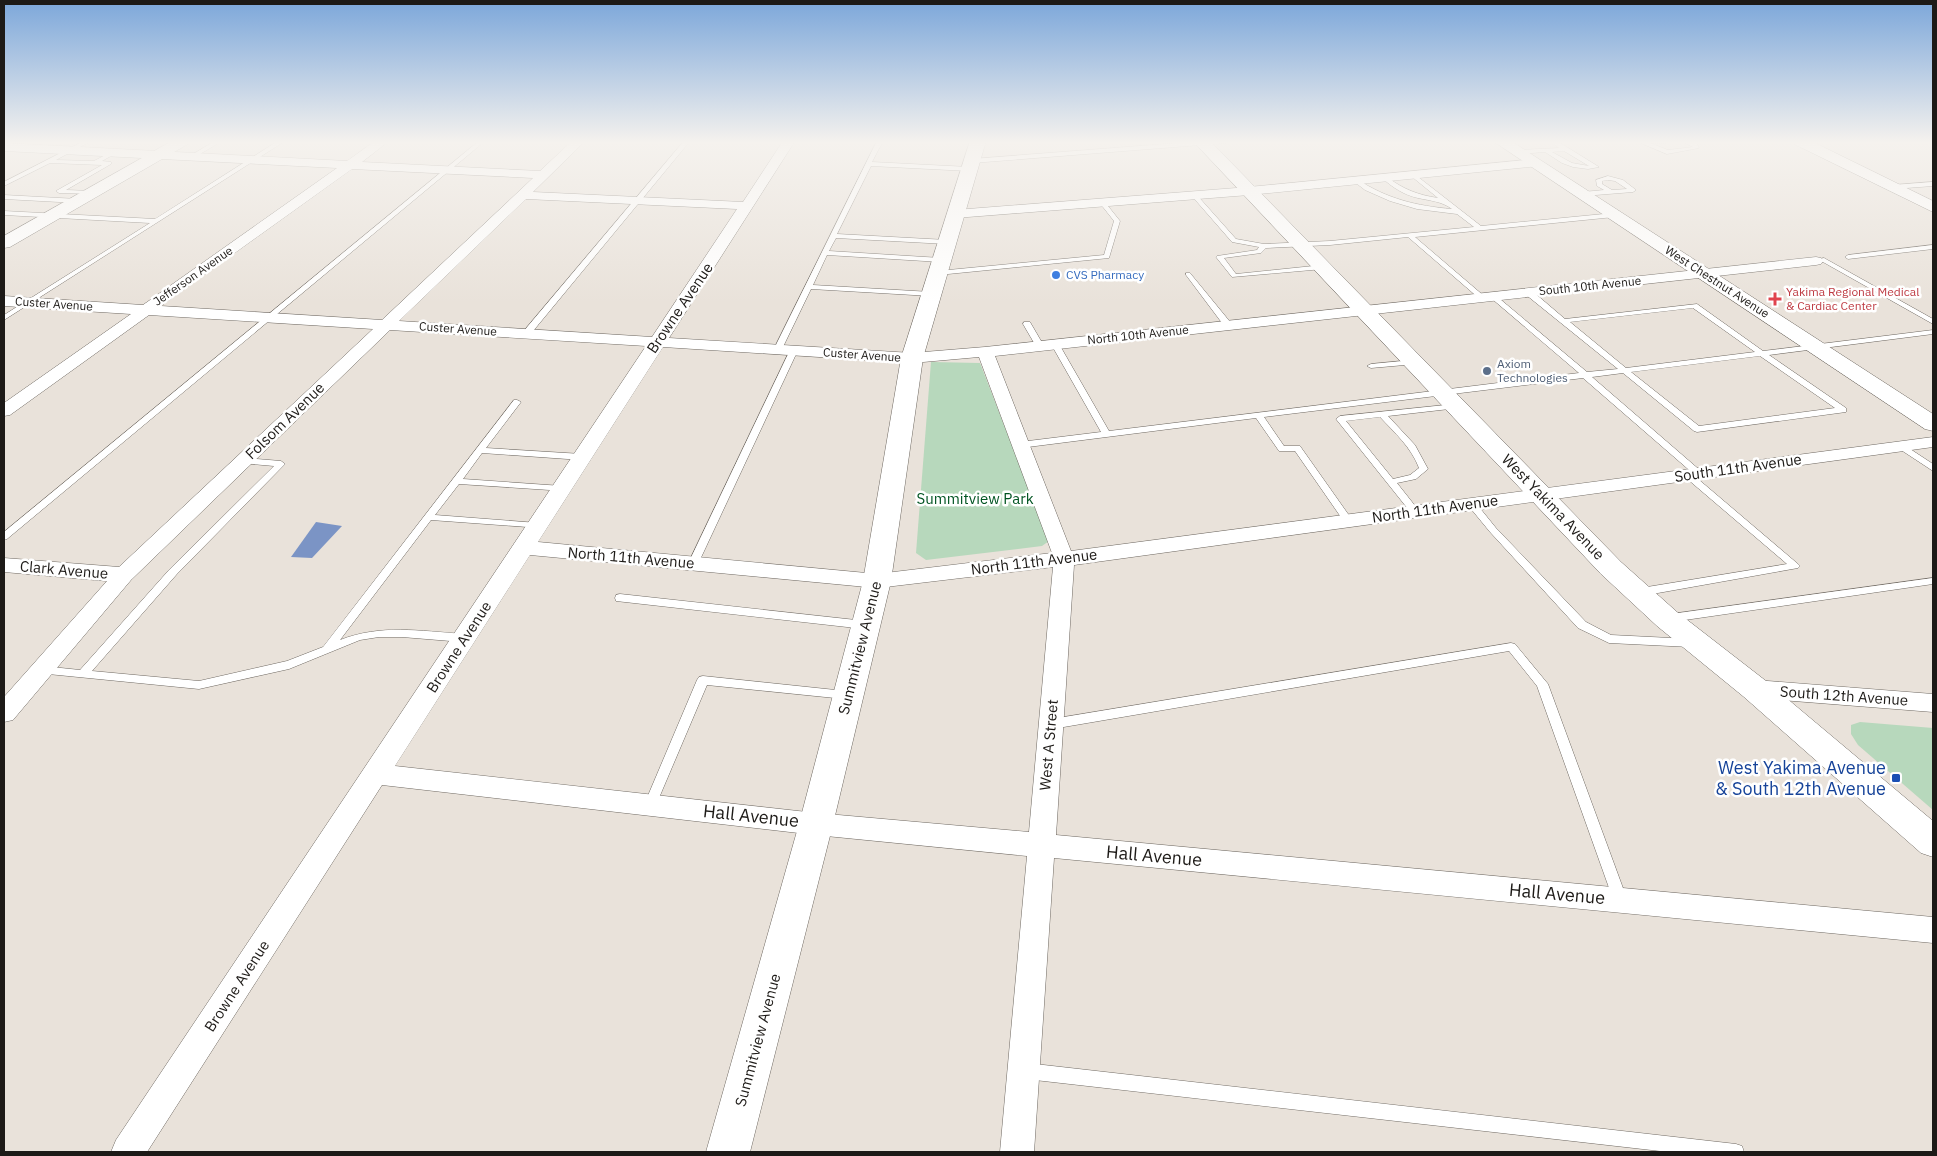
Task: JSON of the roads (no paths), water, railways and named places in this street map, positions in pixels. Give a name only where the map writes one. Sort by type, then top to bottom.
[{"type":"main road","points":[[4,242],[89,195]]},
{"type":"main road","name":"Summitview Avenue","points":[[728,1152],[816,824],[877,581],[912,358],[961,195]]},
{"type":"main road","name":"West Yakima Avenue","points":[[1253,195],[1611,568],[1667,619],[1755,689],[1933,842]]},
{"type":"main road","name":"West Chestnut Avenue","points":[[1584,195],[1933,424]]},
{"type":"main road","points":[[1908,195],[1933,207]]},
{"type":"street","name":"Jefferson Avenue","points":[[4,411],[308,195]]},
{"type":"street","points":[[523,195],[747,206]]},
{"type":"street","name":"Folsom Avenue","points":[[4,713],[124,575],[523,195]]},
{"type":"street","name":"Browne Avenue","points":[[128,1152],[754,195]]},
{"type":"street","points":[[955,214],[1194,195]]},
{"type":"street","name":"South 10th Avenue","points":[[1364,310],[1816,260]]},
{"type":"street","name":"Custer Avenue","points":[[4,301],[912,358]]},
{"type":"street","name":"North 10th Avenue","points":[[912,358],[985,352],[1364,310]]},
{"type":"street","name":"West A Street","points":[[985,352],[1064,559],[1017,1152]]},
{"type":"street","name":"South 11th Avenue","points":[[1542,495],[1933,442]]},
{"type":"street","name":"North 11th Avenue","points":[[524,548],[877,581],[1064,559],[1542,495]]},
{"type":"street","name":"Clark Avenue","points":[[4,565],[124,575]]},
{"type":"street","name":"South 12th Avenue","points":[[1755,689],[1933,703]]},
{"type":"street","name":"Hall Avenue","points":[[376,774],[816,824],[1933,930]]},
{"type":"lane","points":[[76,195],[85,197]]},
{"type":"lane","points":[[4,318],[197,195]]},
{"type":"lane","points":[[4,537],[267,317],[417,195]]},
{"type":"lane","points":[[526,334],[642,195]]},
{"type":"lane","points":[[778,349],[853,195]]},
{"type":"lane","points":[[1194,195],[1234,241],[1264,246],[1330,243],[1614,215]]},
{"type":"lane","points":[[1379,195],[1410,206],[1459,212]]},
{"type":"lane","points":[[1411,195],[1417,198],[1446,201]]},
{"type":"lane","points":[[1438,195],[1479,228]]},
{"type":"lane","points":[[4,197],[85,197]]},
{"type":"lane","points":[[825,253],[939,266],[1107,257],[1117,221],[1102,202]]},
{"type":"lane","points":[[4,213],[156,221]]},
{"type":"lane","points":[[1409,235],[1586,376],[1795,566],[1638,592]]},
{"type":"lane","points":[[833,236],[947,242]]},
{"type":"lane","points":[[1264,246],[1259,252],[1219,256],[1234,276],[1323,267]]},
{"type":"lane","points":[[1848,257],[1933,247]]},
{"type":"lane","points":[[1816,260],[1824,260],[1933,322]]},
{"type":"lane","points":[[1188,274],[1228,325]]},
{"type":"lane","points":[[808,287],[931,294]]},
{"type":"lane","points":[[1528,292],[1697,430],[1843,410],[1694,306],[1564,321]]},
{"type":"lane","points":[[1027,324],[1047,345],[1106,434]]},
{"type":"lane","points":[[1415,512],[1340,419],[1382,414],[1450,399],[1586,376],[1933,332]]},
{"type":"lane","points":[[693,564],[794,350]]},
{"type":"lane","points":[[1371,366],[1413,362]]},
{"type":"lane","points":[[1020,445],[1259,416],[1450,399]]},
{"type":"lane","points":[[326,649],[517,402]]},
{"type":"lane","points":[[1382,414],[1412,449],[1421,461],[1424,469],[1413,477],[1391,482]]},
{"type":"lane","points":[[1259,416],[1282,449],[1297,448],[1348,521]]},
{"type":"lane","points":[[1902,446],[1933,468]]},
{"type":"lane","points":[[480,450],[582,457]]},
{"type":"lane","points":[[83,674],[173,572],[281,464],[244,461]]},
{"type":"lane","points":[[456,481],[562,489]]},
{"type":"lane","points":[[1472,504],[1493,530],[1582,626],[1609,640],[1698,644]]},
{"type":"lane","points":[[428,517],[538,526]]},
{"type":"lane","points":[[1667,619],[1933,581]]},
{"type":"lane","points":[[620,598],[866,625]]},
{"type":"lane","points":[[41,670],[199,685],[289,665],[358,637],[379,633],[464,638]]},
{"type":"lane","points":[[1050,725],[1511,647],[1542,684],[1620,900]]},
{"type":"lane","points":[[650,805],[703,680],[848,695]]},
{"type":"lane","points":[[1023,1071],[1736,1152]]},
{"type":"water","points":[[316,522],[342,526],[312,558],[291,557]]},
{"type":"place","name":"CVS Pharmacy","points":[[1056,275]]},
{"type":"place","name":"Yakima Regional Medical & Cardiac Center","points":[[1775,299]]},
{"type":"place","name":"Axiom Technologies","points":[[1487,371]]},
{"type":"place","name":"West Yakima Avenue & South 12th Avenue","points":[[1896,778]]},
{"type":"park label","name":"Summitview Park","points":[[975,499]]}]
